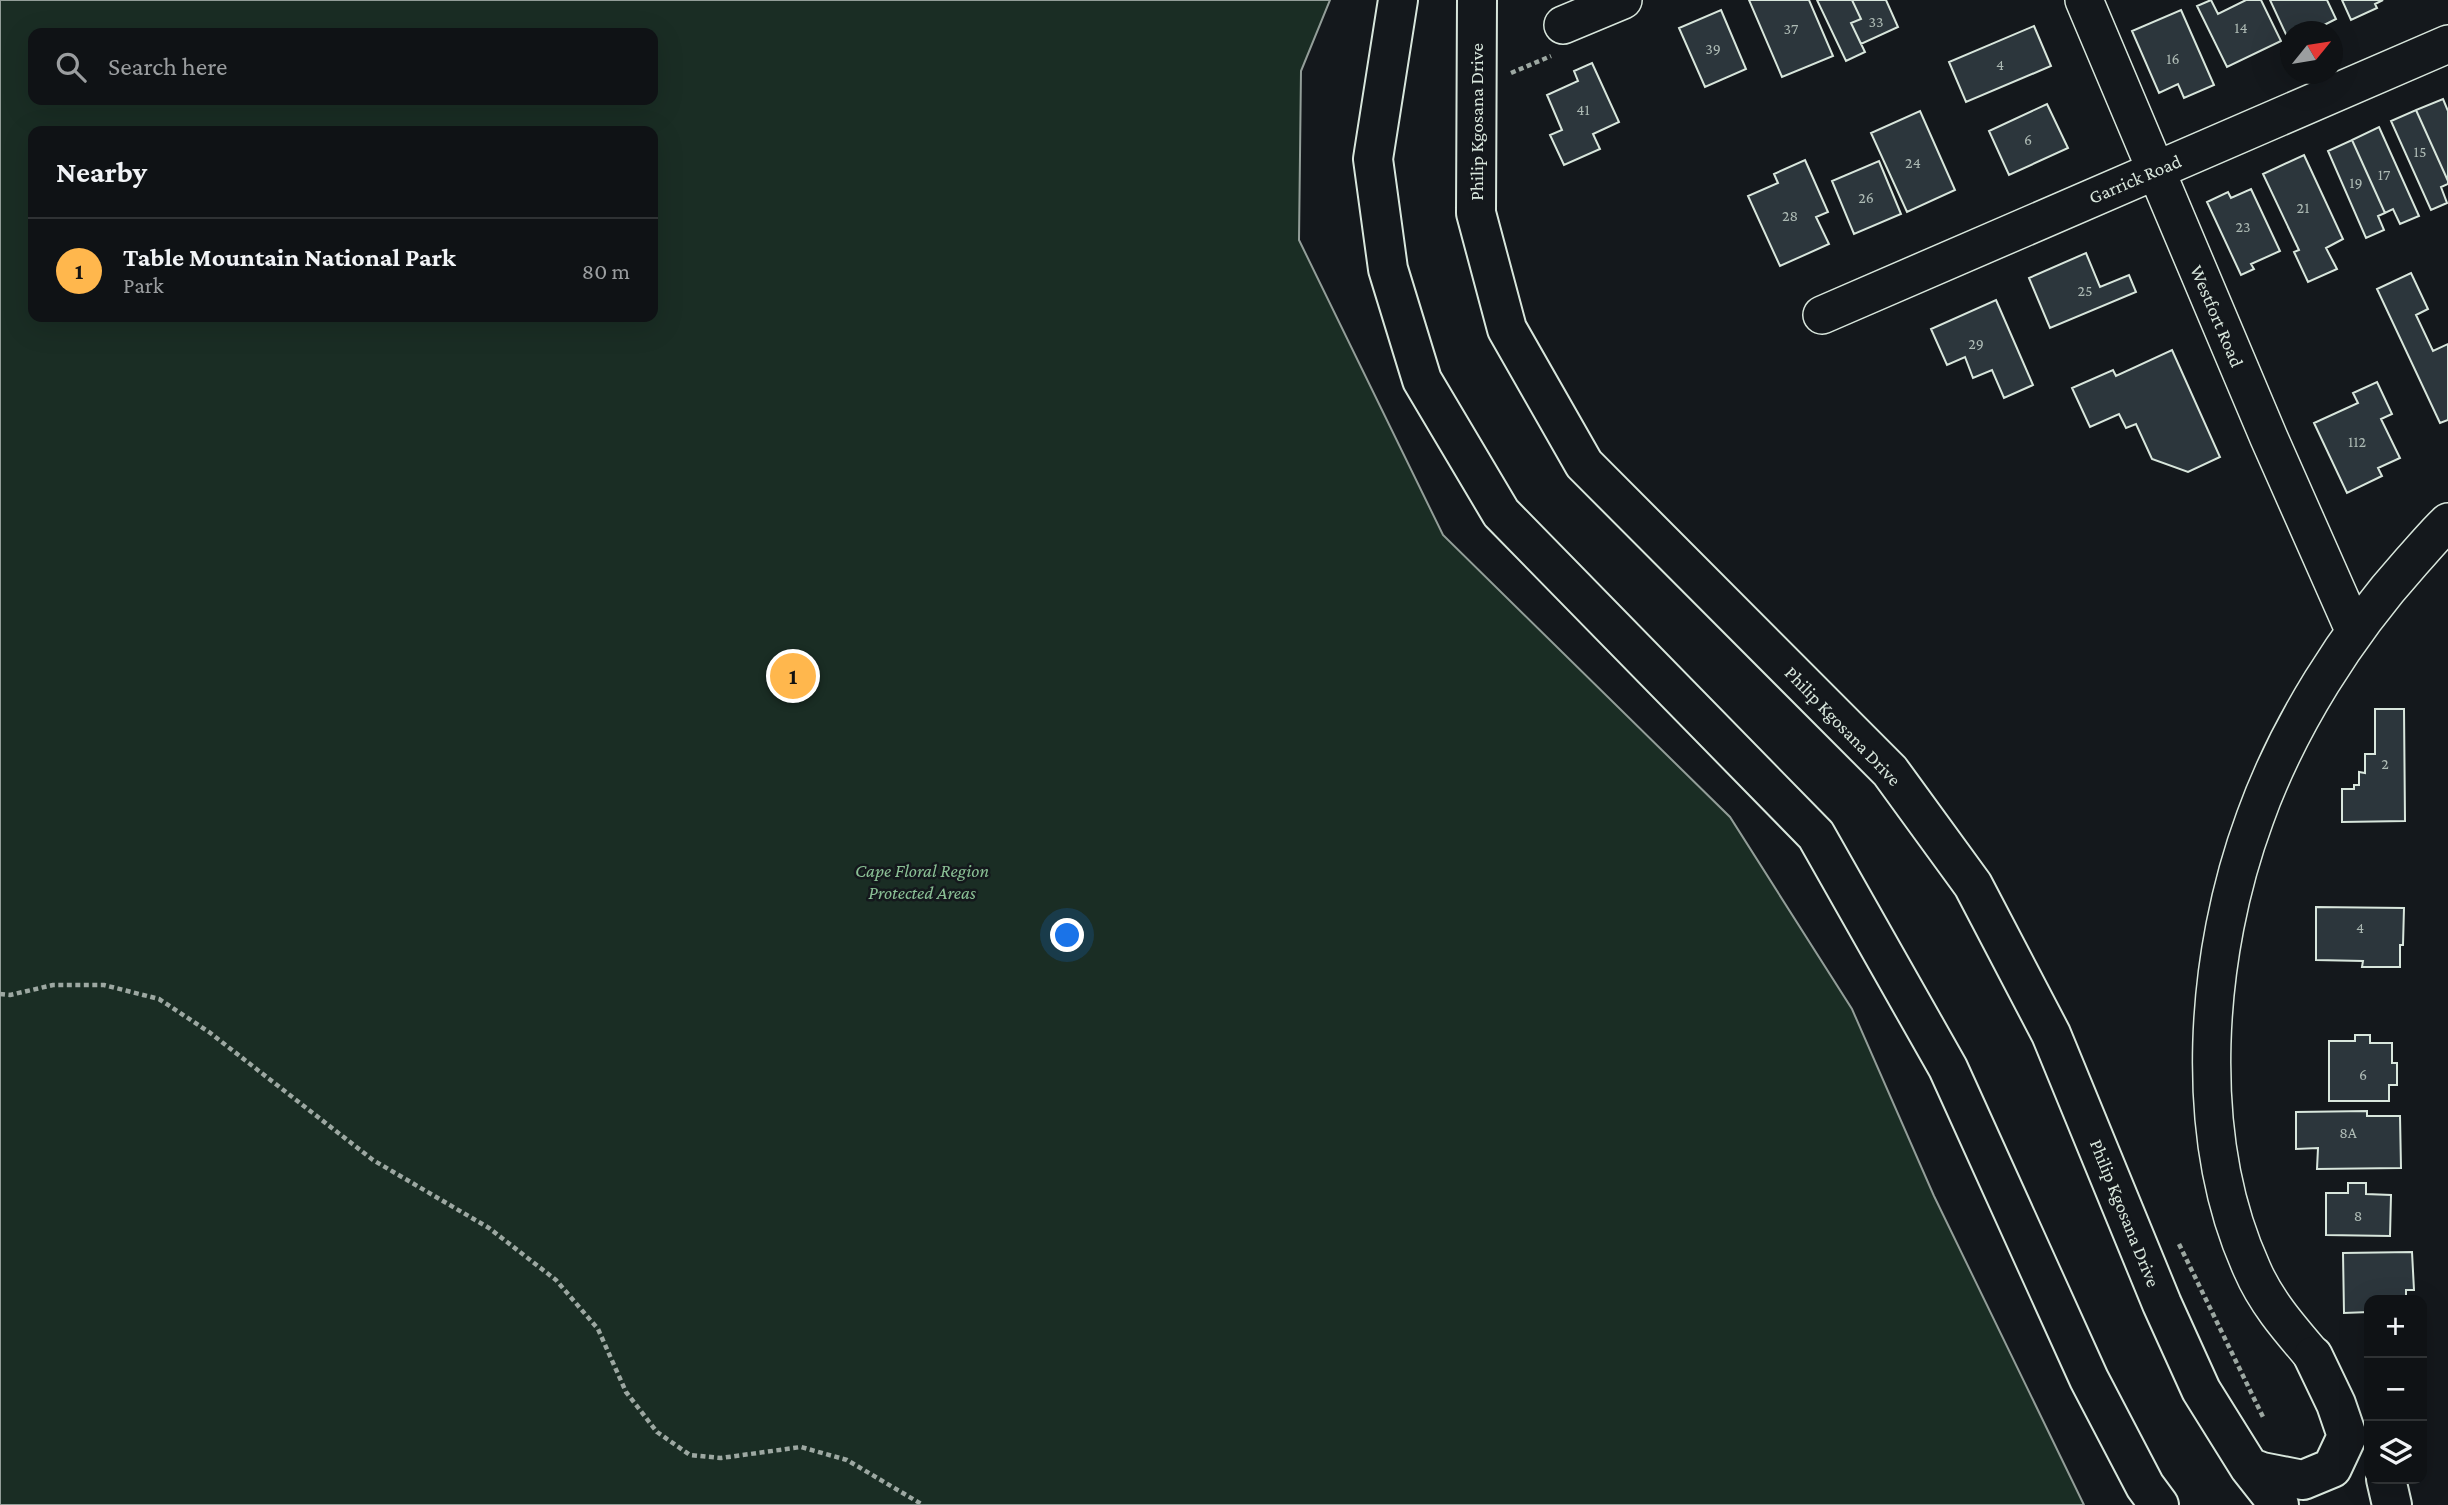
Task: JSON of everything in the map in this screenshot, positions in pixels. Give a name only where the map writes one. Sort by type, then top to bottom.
[{"type":"main road","points":[[1398,0],[1373,159],[1388,269],[1422,380],[1501,513],[1816,835],[1948,1068],[2089,1379],[2145,1486],[2159,1505]]},
{"type":"main road","name":"Philip Kgosana Drive","points":[[1477,0],[1476,213],[1507,328],[1584,464],[1890,771],[1973,885],[2051,1034],[2162,1304],[2202,1390],[2249,1466],[2279,1505]]},
{"type":"main road","points":[[2249,1466],[2262,1472],[2303,1480],[2332,1468],[2347,1436],[2336,1404],[2313,1356]]},
{"type":"main road","points":[[2313,1356],[2353,1389],[2364,1410]]},
{"type":"main road","points":[[2387,1484],[2392,1505]]},
{"type":"street","points":[[1563,25],[1623,0]]},
{"type":"street","name":"Westfort Road","points":[[2084,0],[2269,438],[2354,630]]},
{"type":"street","name":"Garrick Road","points":[[1822,314],[2448,44]]},
{"type":"street","points":[[2313,1356],[2262,1290],[2241,1243],[2227,1199],[2218,1150],[2212,1076],[2215,999],[2223,940],[2237,872],[2255,816],[2313,697],[2354,630],[2446,529]]},
{"type":"path","points":[[0,994],[10,995],[53,985],[104,985],[159,999],[209,1032],[373,1160],[489,1228],[556,1280],[598,1329],[626,1392],[657,1432],[690,1455],[721,1458],[801,1447],[847,1460],[923,1505]]},
{"type":"green space","name":"Cape Floral Region Protected Areas","points":[[0,0],[1330,0],[1301,71],[1299,240],[1443,535],[1730,817],[1852,1009],[1934,1196],[2084,1505],[0,1505]]},
{"type":"building","points":[[1749,0],[1809,0],[1833,56],[1782,77]]},
{"type":"building","points":[[1817,0],[1852,0],[1861,19],[1851,23],[1865,52],[1846,61]]},
{"type":"building","points":[[1852,0],[1886,0],[1898,27],[1861,44],[1851,23],[1861,19]]},
{"type":"building","points":[[2211,0],[2218,14],[2246,0],[2261,0],[2280,41],[2227,67],[2197,6]]},
{"type":"building","points":[[2270,0],[2327,0],[2336,19],[2332,21],[2280,22]]},
{"type":"building","points":[[2342,0],[2383,0],[2375,4],[2377,8],[2351,20]]},
{"type":"building","points":[[1721,10],[1746,69],[1705,87],[1679,28]]},
{"type":"building","points":[[2181,10],[2214,85],[2184,98],[2178,84],[2159,93],[2132,31]]},
{"type":"building","points":[[2034,26],[2051,66],[1966,102],[1949,62]]},
{"type":"building","points":[[1592,63],[1619,122],[1593,134],[1600,149],[1564,165],[1550,135],[1562,130],[1547,95],[1578,81],[1574,71]]},
{"type":"building","points":[[2443,99],[2448,111],[2448,181],[2416,110]]},
{"type":"building","points":[[2047,104],[2068,148],[2009,175],[1989,131]]},
{"type":"building","points":[[2416,110],[2448,181],[2448,184],[2441,187],[2447,203],[2431,210],[2391,121]]},
{"type":"building","points":[[1920,111],[1955,190],[1907,212],[1871,133]]},
{"type":"building","points":[[2379,127],[2419,216],[2400,224],[2393,209],[2385,213],[2352,140]]},
{"type":"building","points":[[2352,140],[2385,213],[2378,216],[2384,230],[2366,238],[2328,151]]},
{"type":"building","points":[[2304,155],[2343,239],[2326,248],[2337,269],[2308,282],[2294,252],[2299,250],[2263,174]]},
{"type":"building","points":[[1805,160],[1828,212],[1816,217],[1829,244],[1780,266],[1748,196],[1778,183],[1774,174]]},
{"type":"building","points":[[1879,161],[1901,214],[1854,234],[1832,181]]},
{"type":"building","points":[[2251,189],[2280,251],[2251,264],[2254,269],[2241,275],[2207,202],[2228,192],[2231,198]]},
{"type":"building","points":[[2086,253],[2100,287],[2129,275],[2136,292],[2050,328],[2029,278]]},
{"type":"building","points":[[2411,273],[2428,309],[2416,315],[2433,351],[2448,344],[2448,420],[2440,423],[2377,289]]},
{"type":"building","points":[[1996,300],[2033,385],[2004,398],[1992,370],[1973,378],[1965,357],[1947,365],[1931,329]]},
{"type":"building","points":[[2172,350],[2220,457],[2188,472],[2152,459],[2136,424],[2126,428],[2119,414],[2090,427],[2072,388],[2113,370],[2116,376]]},
{"type":"building","points":[[2377,382],[2392,414],[2381,419],[2400,458],[2378,468],[2382,476],[2347,493],[2314,423],[2358,403],[2353,393]]},
{"type":"building","points":[[2375,709],[2404,709],[2405,821],[2342,822],[2342,789],[2354,789],[2354,785],[2359,785],[2359,772],[2365,773],[2365,754],[2375,754]]},
{"type":"building","points":[[2316,907],[2404,908],[2400,967],[2362,967],[2363,961],[2316,960]]},
{"type":"building","points":[[2355,1035],[2370,1035],[2370,1043],[2392,1043],[2392,1063],[2397,1063],[2397,1085],[2389,1085],[2389,1101],[2329,1101],[2329,1041],[2355,1041]]},
{"type":"building","points":[[2367,1111],[2367,1116],[2400,1116],[2401,1168],[2317,1169],[2318,1148],[2296,1149],[2296,1112]]},
{"type":"building","points":[[2348,1183],[2366,1183],[2366,1194],[2391,1195],[2390,1236],[2326,1235],[2326,1193],[2348,1193]]},
{"type":"building","points":[[2412,1252],[2414,1290],[2406,1290],[2406,1295],[2364,1295],[2364,1312],[2344,1313],[2343,1253]]},
{"type":"place","name":"Table Mountain National Park","points":[[793,676]]}]
